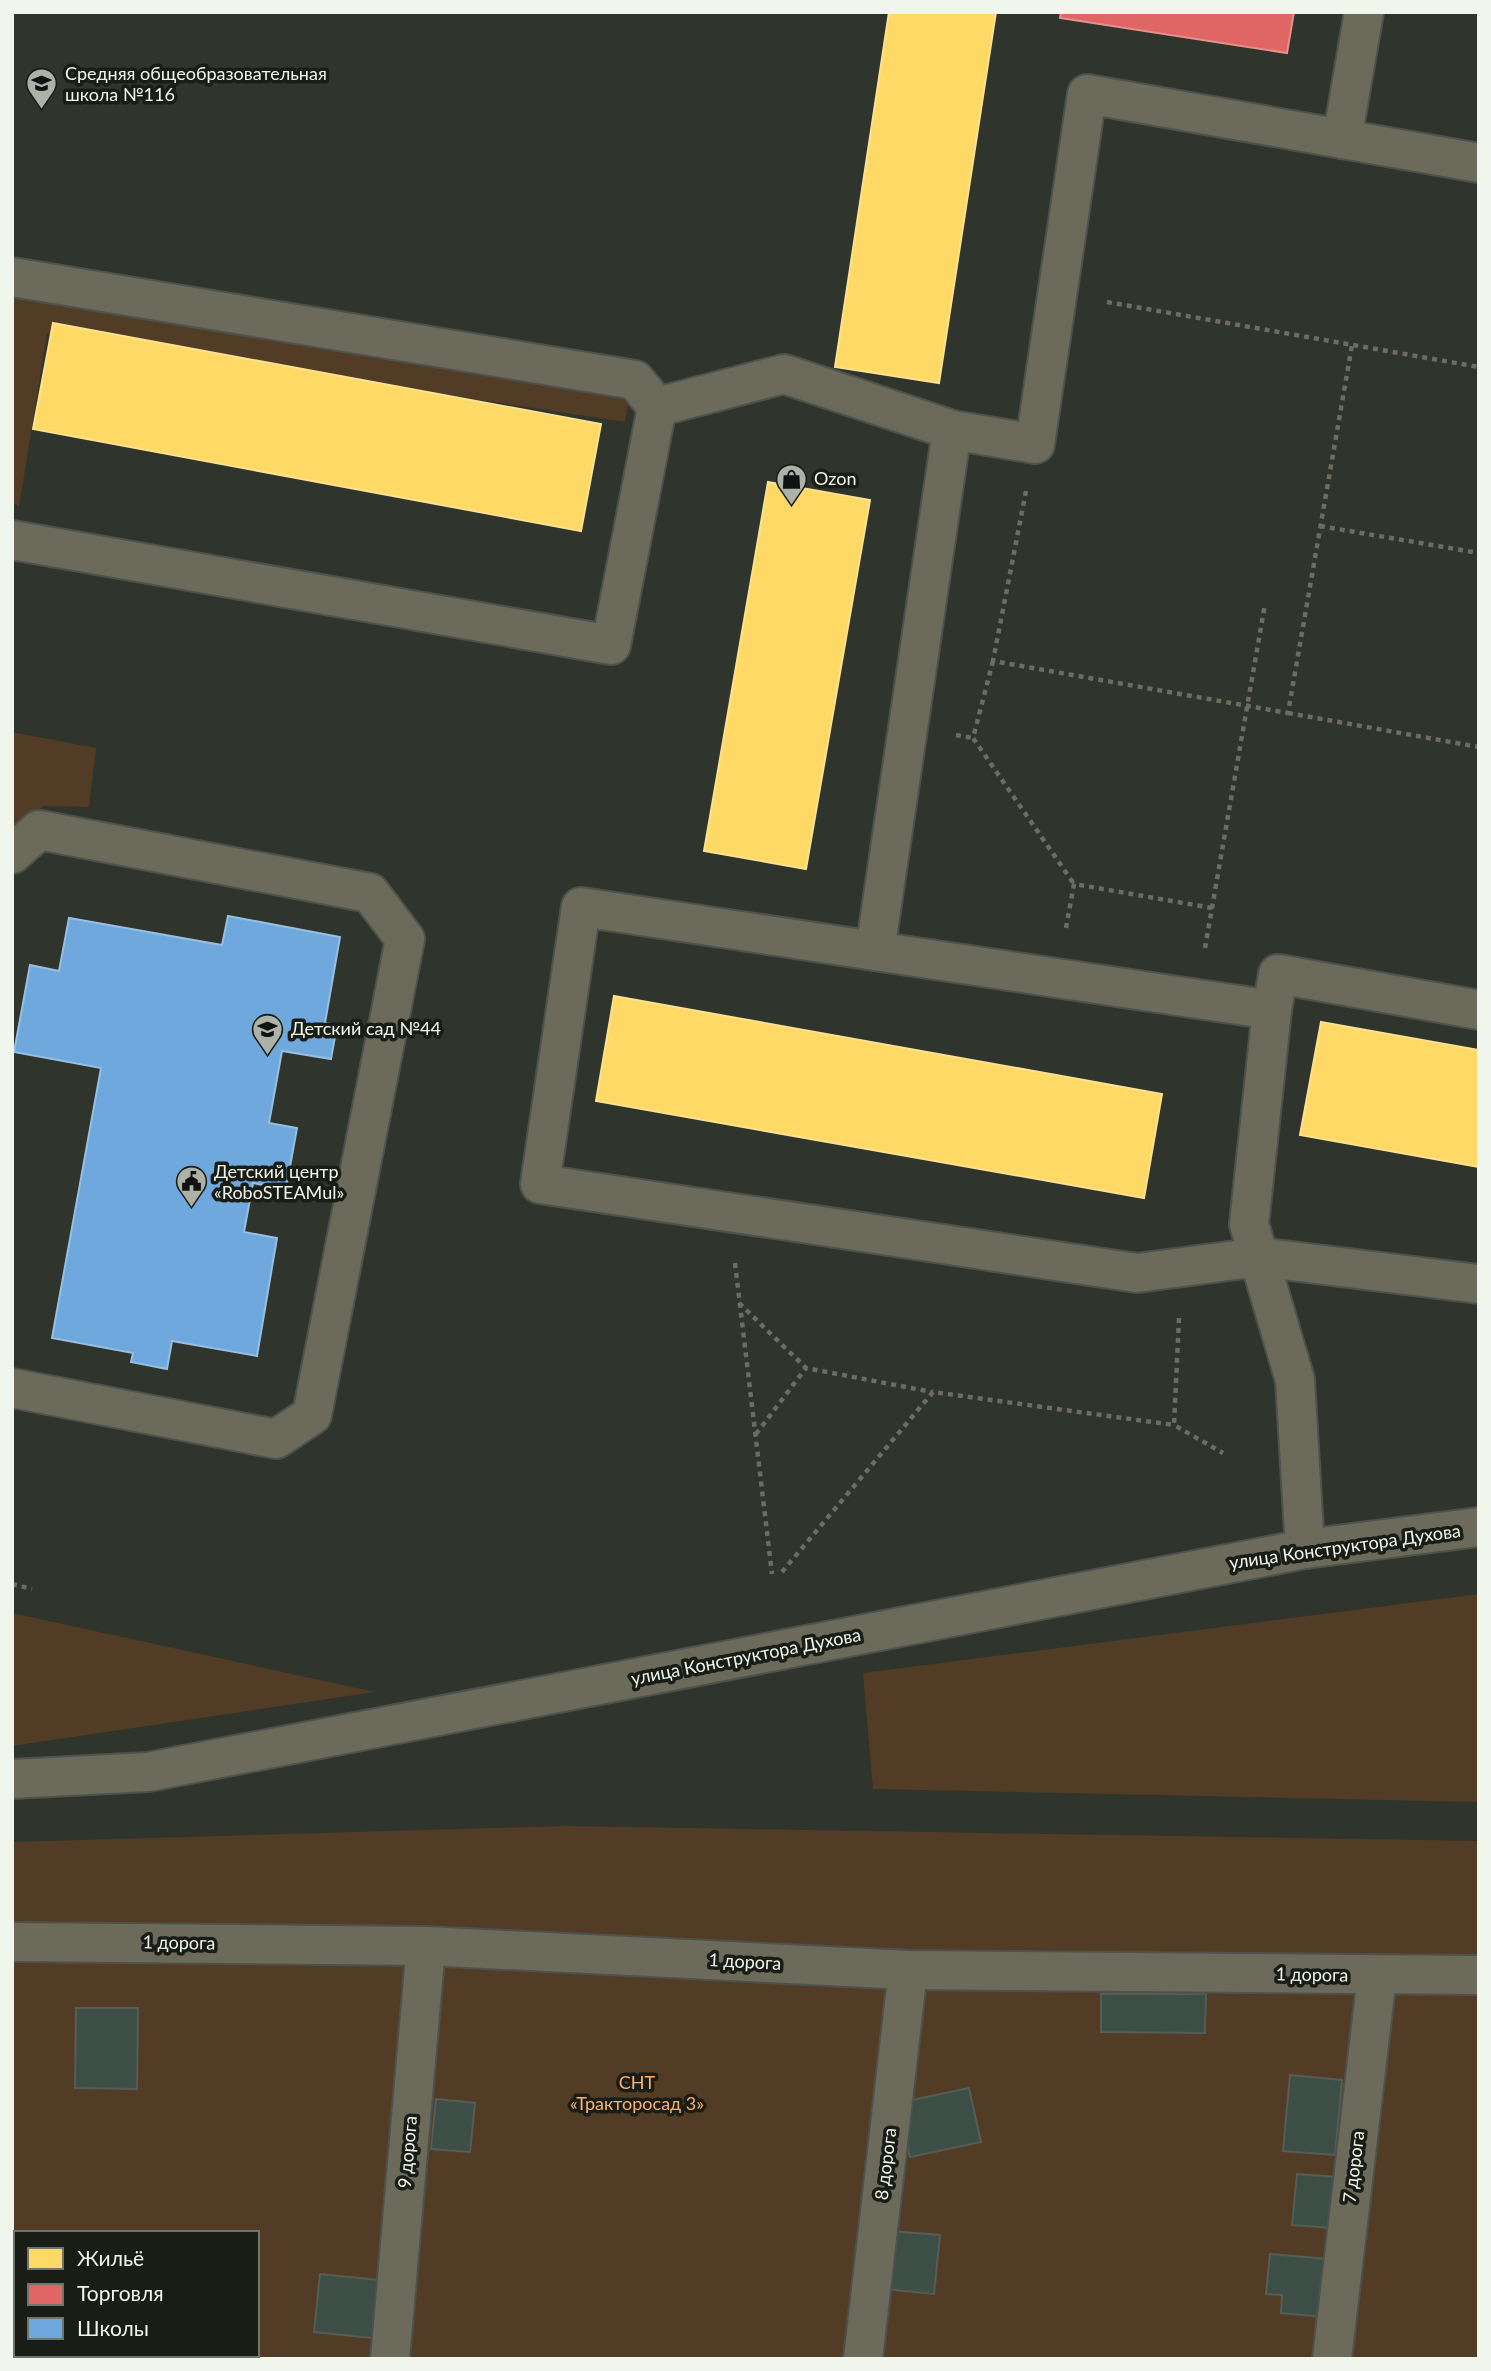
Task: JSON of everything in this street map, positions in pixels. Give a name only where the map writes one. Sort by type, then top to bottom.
[{"type":"street","points":[[1342,139],[1364,12]]},
{"type":"street","points":[[657,407],[784,374],[952,430],[1035,444],[1087,94],[1479,163]]},
{"type":"street","points":[[12,277],[635,380],[657,407]]},
{"type":"street","points":[[12,540],[611,645],[657,407]]},
{"type":"street","points":[[876,951],[952,430]]},
{"type":"street","points":[[12,854],[39,830],[370,893],[405,939],[312,1415],[276,1439],[12,1388]]},
{"type":"street","points":[[1272,1010],[581,907],[540,1184],[1137,1273],[1259,1257],[1479,1284]]},
{"type":"street","points":[[1305,1549],[1295,1380],[1249,1224],[1278,974],[1479,1010]]},
{"type":"street","name":"улица Конструктора Духова","points":[[12,1779],[148,1772],[1305,1549],[1479,1528]]},
{"type":"street","name":"1 дорога","points":[[12,1942],[426,1946],[908,1970],[1479,1975]]},
{"type":"street","name":"9 дорога","points":[[390,2359],[426,1946]]},
{"type":"street","name":"8 дорога","points":[[863,2359],[908,1970]]},
{"type":"street","name":"7 дорога","points":[[1332,2359],[1377,1976]]},
{"type":"path","points":[[1058,293],[1479,367]]},
{"type":"path","points":[[1288,713],[1352,345]]},
{"type":"path","points":[[1035,444],[993,661],[973,738],[1074,884],[1058,977]]},
{"type":"path","points":[[1321,526],[1479,553]]},
{"type":"path","points":[[1196,998],[1265,604]]},
{"type":"path","points":[[993,661],[1479,747]]},
{"type":"path","points":[[1074,884],[1212,908]]},
{"type":"path","points":[[729,1212],[772,1574]]},
{"type":"path","points":[[1174,1426],[1182,1267]]},
{"type":"path","points":[[739,1303],[806,1368],[933,1392],[1174,1426],[1223,1453]]},
{"type":"path","points":[[755,1435],[806,1368]]},
{"type":"path","points":[[782,1572],[933,1392]]},
{"type":"path","points":[[12,1584],[32,1589]]},
{"type":"green space","points":[[12,295],[607,386],[628,404],[625,422],[47,334],[19,507],[12,502]]},
{"type":"green space","points":[[12,732],[96,748],[89,807],[44,806],[12,831]]},
{"type":"green space","points":[[1479,1594],[1479,1802],[873,1789],[863,1673]]},
{"type":"green space","points":[[12,1613],[375,1692],[12,1746]]},
{"type":"green space","name":"СНТ «Тракторосад 3»","points":[[566,1826],[1479,1841],[1479,2359],[12,2359],[12,1842]]},
{"type":"building: Жильё","points":[[889,12],[996,12],[939,383],[835,367]]},
{"type":"building: Жильё","points":[[53,323],[601,424],[581,531],[33,429]]},
{"type":"building: Жильё","points":[[768,482],[870,500],[806,869],[704,851]]},
{"type":"building: Жильё","points":[[614,996],[1162,1094],[1144,1198],[596,1101]]},
{"type":"building: Жильё","points":[[1321,1022],[1479,1050],[1479,1167],[1300,1135]]},
{"type":"building: Торговля","points":[[1061,12],[1294,12],[1287,53],[1060,18]]},
{"type":"building: Школы","points":[[228,916],[340,937],[325,1023],[337,1025],[331,1059],[282,1051],[269,1123],[297,1128],[286,1189],[253,1183],[244,1232],[277,1238],[257,1356],[172,1341],[167,1369],[131,1362],[133,1353],[52,1338],[101,1068],[14,1052],[30,965],[59,971],[69,918],[222,945]]},
{"type":"building: Прочее","points":[[1101,1994],[1206,1994],[1205,2033],[1101,2032]]},
{"type":"building: Прочее","points":[[76,2008],[138,2008],[137,2089],[75,2088]]},
{"type":"building: Прочее","points":[[1290,2075],[1342,2080],[1335,2155],[1283,2151]]},
{"type":"building: Прочее","points":[[969,2088],[981,2142],[910,2157],[898,2103]]},
{"type":"building: Прочее","points":[[436,2099],[475,2103],[470,2152],[431,2149]]},
{"type":"building: Прочее","points":[[1297,2174],[1337,2177],[1331,2228],[1292,2225]]},
{"type":"building: Прочее","points":[[890,2231],[940,2235],[934,2294],[885,2289]]},
{"type":"building: Прочее","points":[[1270,2254],[1329,2259],[1323,2317],[1281,2313],[1282,2295],[1266,2294]]},
{"type":"building: Прочее","points":[[320,2274],[378,2280],[372,2338],[314,2332]]},
{"type":"place","name":"Средняя общеобразовательная школа №116","points":[[42,111]]},
{"type":"place","name":"Ozon","points":[[791,506]]},
{"type":"place","name":"Детский сад №44","points":[[268,1056]]},
{"type":"place","name":"Детский центр «RoboSTEAMul»","points":[[191,1209]]}]
